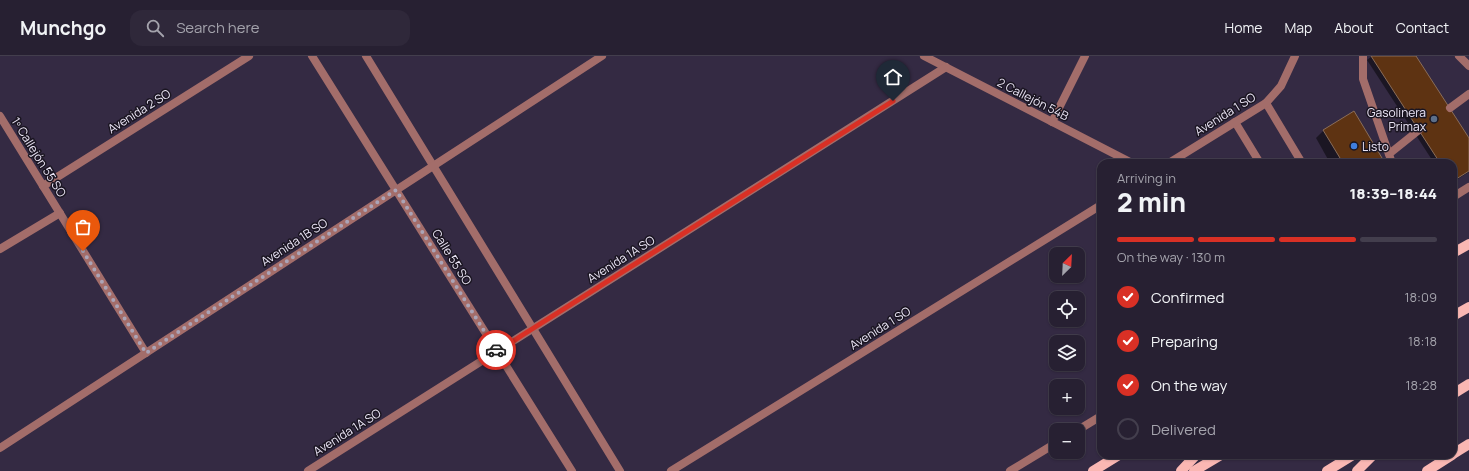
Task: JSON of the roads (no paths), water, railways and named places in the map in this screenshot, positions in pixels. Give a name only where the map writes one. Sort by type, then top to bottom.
[{"type":"main road","points":[[1457,251],[1469,244]]},
{"type":"main road","points":[[1457,314],[1469,307]]},
{"type":"main road","points":[[1457,392],[1469,384]]},
{"type":"main road","points":[[1457,452],[1469,444]]},
{"type":"main road","points":[[1093,471],[1112,459]]},
{"type":"main road","points":[[1181,471],[1192,459]]},
{"type":"main road","points":[[1194,471],[1214,459]]},
{"type":"main road","points":[[1327,471],[1346,459]]},
{"type":"main road","points":[[1357,471],[1369,459]]},
{"type":"main road","points":[[1427,471],[1446,459]]},
{"type":"street","name":"Avenida 2 SO","points":[[43,186],[249,56]]},
{"type":"street","name":"Calle 55 SO","points":[[312,56],[572,471]]},
{"type":"street","points":[[366,56],[620,471]]},
{"type":"street","name":"Avenida 1B SO","points":[[0,448],[602,56]]},
{"type":"street","name":"2 Callejón 54B","points":[[924,56],[1124,159]]},
{"type":"street","points":[[1052,122],[1085,56]]},
{"type":"street","name":"Avenida 1 SO","points":[[1175,159],[1266,102],[1281,86],[1295,56]]},
{"type":"street","points":[[1363,56],[1363,79],[1391,159]]},
{"type":"street","points":[[1459,56],[1469,66]]},
{"type":"street","name":"Avenida 1A SO","points":[[308,471],[946,67]]},
{"type":"street","points":[[1450,108],[1469,94]]},
{"type":"street","points":[[1266,102],[1300,159]]},
{"type":"street","name":"1º Callejón 55 SO","points":[[0,116],[146,353]]},
{"type":"street","points":[[1235,122],[1258,159]]},
{"type":"street","points":[[1389,154],[1419,130]]},
{"type":"street","points":[[1457,194],[1469,187]]},
{"type":"street","name":"Avenida 1 SO","points":[[671,471],[1097,207]]},
{"type":"street","points":[[0,249],[60,213]]},
{"type":"street","points":[[1085,426],[1097,418]]},
{"type":"street","points":[[1010,471],[1049,447]]},
{"type":"place","name":"Gasolinera Primax","points":[[1434,119]]},
{"type":"place","name":"Listo","points":[[1354,146]]}]
